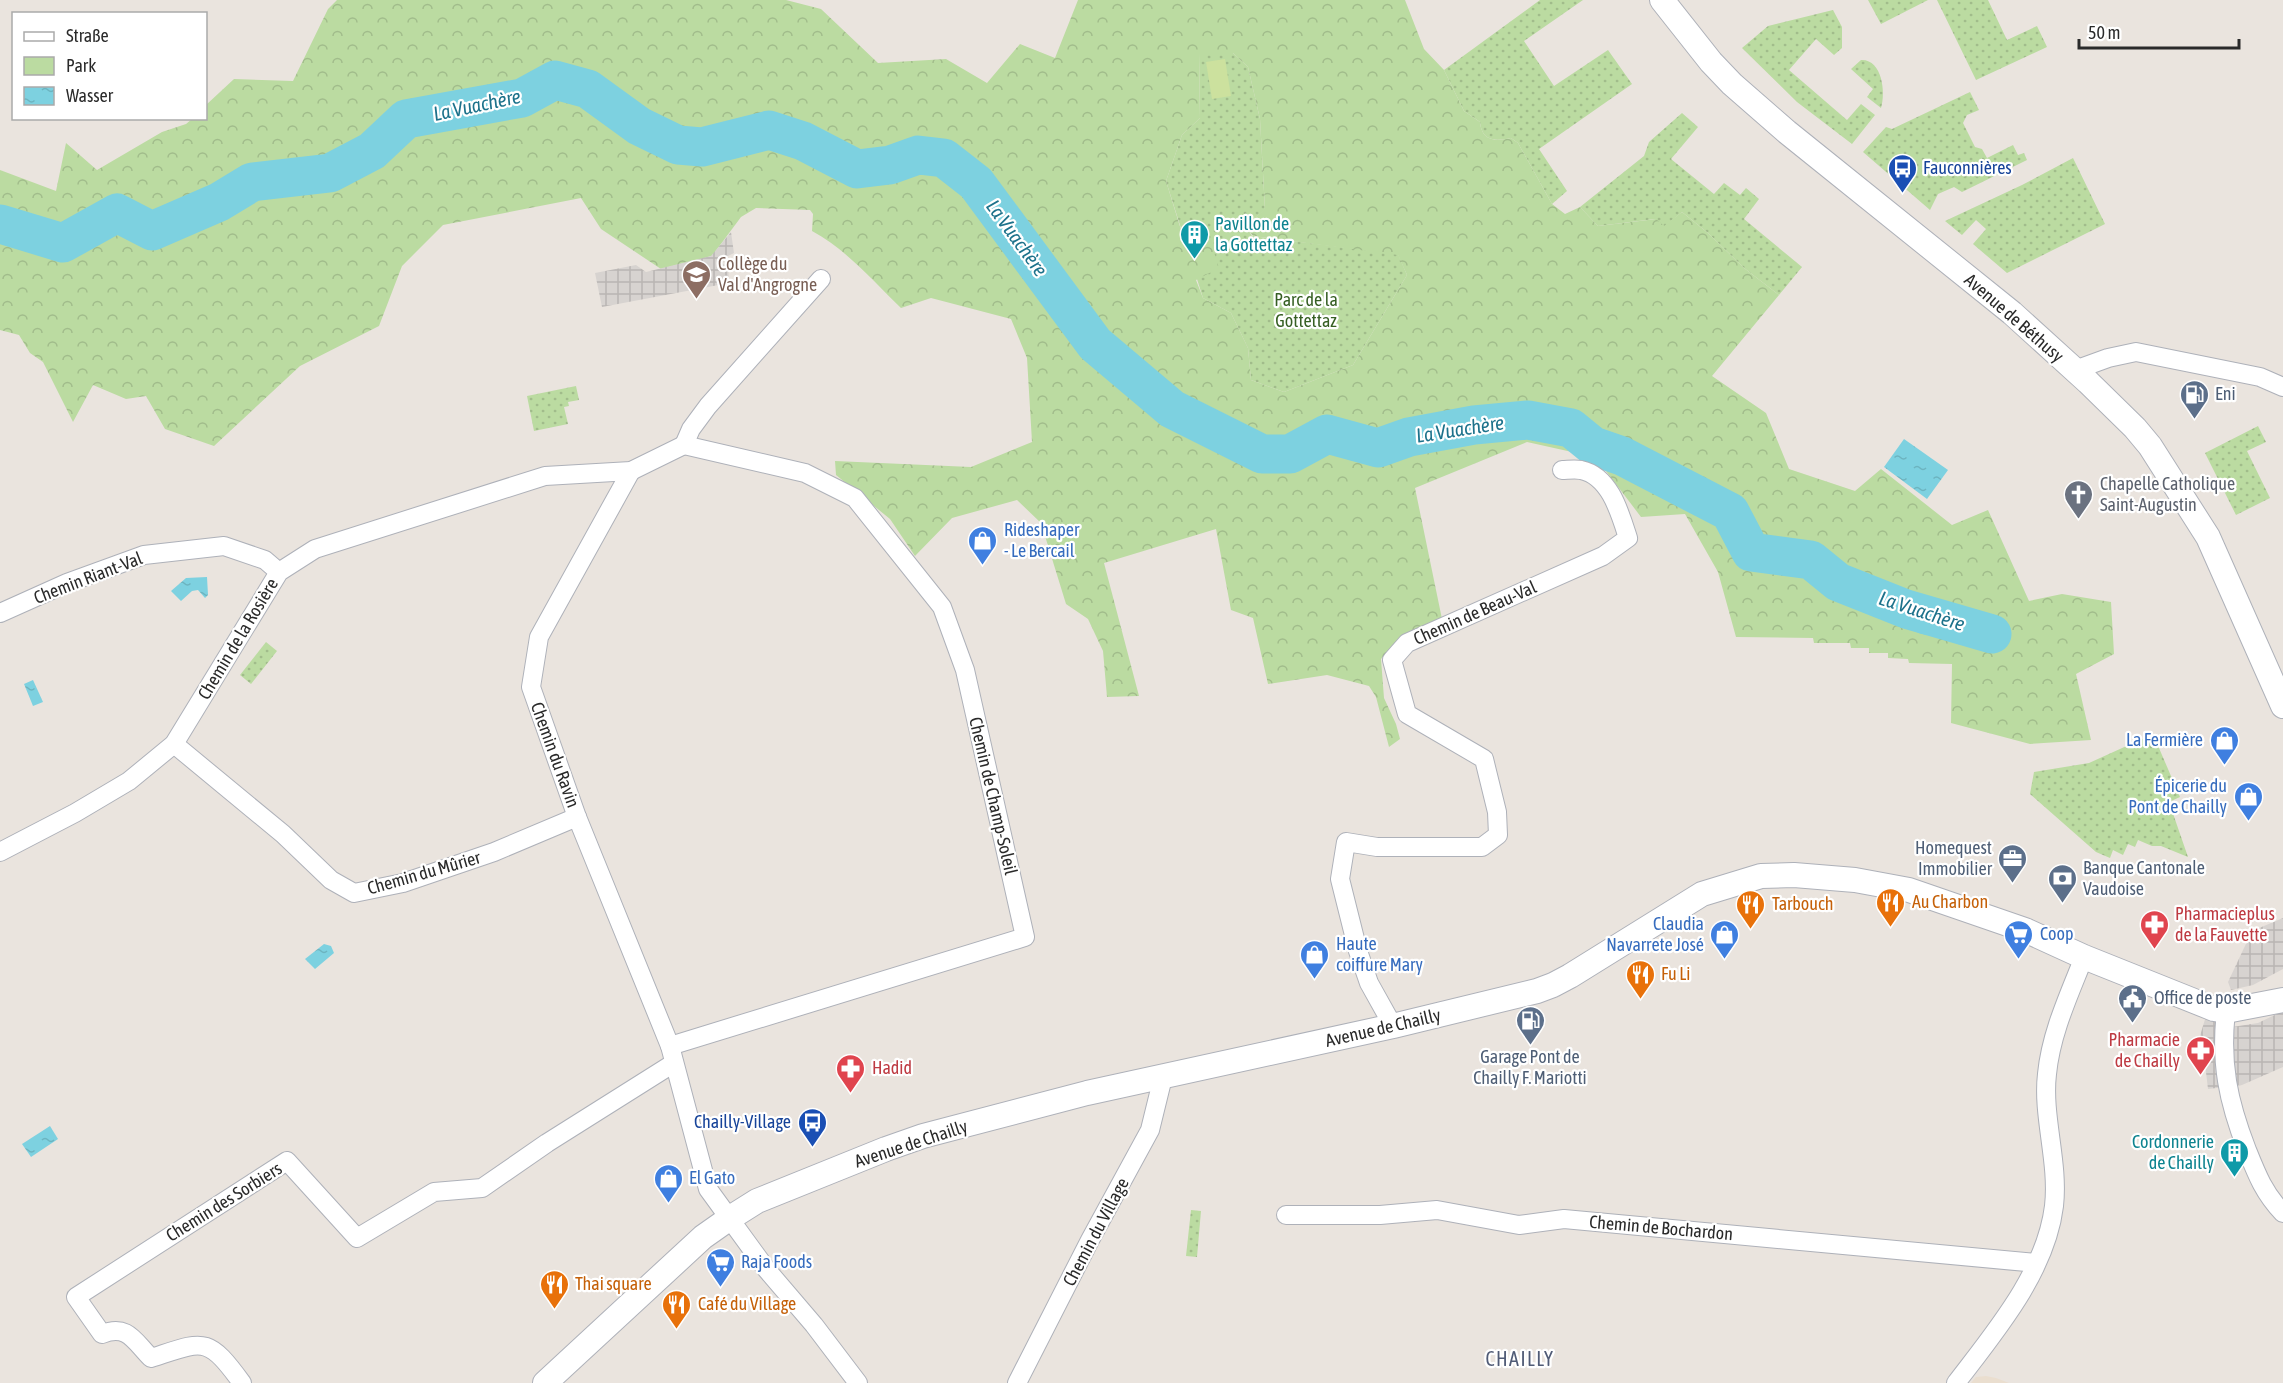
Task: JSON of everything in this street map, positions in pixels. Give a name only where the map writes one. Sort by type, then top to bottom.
[{"type":"street","name":"Avenue de Béthusy","points":[[1662,0],[1711,62],[1732,84],[1787,132],[2012,313],[2125,417],[2150,446],[2206,532],[2282,708]]},
{"type":"street","points":[[684,445],[691,429],[708,406],[821,279]]},
{"type":"street","points":[[2075,370],[2108,358],[2136,352],[2260,377],[2283,387]]},
{"type":"street","name":"Chemin de la Rosière","points":[[0,852],[75,813],[129,781],[174,744],[279,572],[315,549],[545,476],[631,471],[684,445]]},
{"type":"street","name":"Chemin de Champ-Soleil","points":[[672,1054],[1025,937],[965,670],[942,607],[855,498],[805,473],[684,445]]},
{"type":"street","name":"Chemin de Beau-Val","points":[[1394,1026],[1369,983],[1358,951],[1340,879],[1346,842],[1377,847],[1482,847],[1498,835],[1497,812],[1484,759],[1407,714],[1392,660],[1407,643],[1603,556],[1628,538],[1614,500],[1600,480],[1581,470],[1562,470]]},
{"type":"street","name":"Chemin du Ravin","points":[[631,471],[539,637],[531,687],[577,817],[672,1054],[708,1189],[766,1270],[814,1325],[858,1383]]},
{"type":"street","name":"Chemin Riant-Val","points":[[0,613],[67,583],[144,555],[224,546],[265,560],[279,572]]},
{"type":"street","name":"Chemin du Mûrier","points":[[174,744],[283,834],[331,880],[354,893],[404,883],[494,852],[577,817]]},
{"type":"street","name":"Avenue de Chailly","points":[[545,1383],[703,1237],[757,1201],[908,1141],[1087,1093],[1394,1026],[1553,985],[1701,894],[1761,876],[1794,875],[1855,880],[1909,890],[2025,930],[2084,957],[2202,1004],[2226,1011]]},
{"type":"street","points":[[1956,1383],[2007,1315],[2036,1263],[2046,1238],[2054,1205],[2053,1149],[2047,1107],[2046,1075],[2052,1042],[2084,957]]},
{"type":"street","points":[[2256,1004],[2283,983]]},
{"type":"street","points":[[2283,1000],[2226,1011],[2223,1037],[2228,1094],[2238,1129],[2261,1186],[2283,1213]]},
{"type":"street","name":"Chemin des Sorbiers","points":[[242,1383],[206,1345],[193,1344],[151,1358],[127,1333],[115,1329],[102,1334],[76,1297],[287,1161],[357,1238],[434,1192],[482,1188],[672,1054]]},
{"type":"street","name":"Chemin du Village","points":[[1017,1383],[1090,1240],[1150,1130],[1163,1077]]},
{"type":"street","name":"Chemin de Bochardon","points":[[1286,1215],[1380,1215],[1437,1210],[1519,1225],[1564,1220],[2036,1263]]},
{"type":"shaded area","points":[[731,232],[734,253],[724,258],[723,264],[728,265],[729,283],[602,307],[595,273],[636,265],[646,272],[711,256]]},
{"type":"shaded area","points":[[2283,918],[2283,969],[2253,985],[2231,990],[2228,982],[2252,931]]},
{"type":"shaded area","points":[[2283,1011],[2283,1067],[2242,1085],[2208,1089],[2203,1047],[2199,1039],[2206,1016],[2232,1027],[2258,1023]]},
{"type":"shaded area","points":[[1986,1376],[2009,1383],[1971,1383],[1976,1377]]},
{"type":"green space","points":[[337,0],[786,0],[821,9],[878,63],[946,59],[987,83],[1020,44],[1055,58],[1078,0],[1405,0],[1424,49],[1444,70],[1464,111],[1480,122],[1481,129],[1487,137],[1495,140],[1511,138],[1518,143],[1552,204],[1565,214],[1580,207],[1598,226],[1656,219],[1664,226],[1682,212],[1708,233],[1744,268],[1779,295],[1712,376],[1766,413],[1789,469],[1855,491],[1881,469],[1952,525],[1988,510],[2029,601],[2062,594],[2111,602],[2114,654],[2076,674],[2091,740],[2030,744],[1951,723],[1952,664],[1909,663],[1908,659],[1888,658],[1888,653],[1869,653],[1869,648],[1851,648],[1850,643],[1814,643],[1813,638],[1736,637],[1718,572],[1685,514],[1641,517],[1606,471],[1572,452],[1527,442],[1415,488],[1442,619],[1397,642],[1381,659],[1384,698],[1400,739],[1389,747],[1376,697],[1369,686],[1327,675],[1268,684],[1253,618],[1231,610],[1216,529],[1104,563],[1139,696],[1107,697],[1103,651],[1088,619],[1066,604],[1041,523],[1017,500],[952,518],[915,556],[890,519],[836,475],[835,461],[971,467],[1032,442],[1027,358],[1011,319],[931,298],[901,308],[837,247],[812,231],[813,214],[810,210],[756,208],[741,217],[712,256],[661,269],[601,229],[581,198],[443,225],[402,266],[379,326],[300,366],[214,446],[165,429],[146,396],[126,399],[93,385],[73,422],[43,362],[30,353],[19,335],[0,330],[0,170],[56,191],[66,143],[97,170],[162,132],[186,124],[191,120],[207,120],[207,104],[234,79],[293,81],[328,9]],"holes":[[[1199,53],[1233,53],[1248,67],[1260,119],[1265,209],[1245,226],[1253,236],[1398,255],[1407,275],[1353,365],[1284,392],[1251,380],[1248,348],[1231,313],[1203,298],[1196,280],[1219,268],[1209,236],[1182,233],[1166,181],[1182,135],[1200,118]]]},
{"type":"green space","points":[[1540,0],[1583,0],[1524,41],[1554,86],[1608,50],[1632,84],[1539,149],[1567,191],[1552,204],[1518,143],[1511,138],[1495,140],[1487,137],[1481,129],[1480,122],[1464,111],[1444,70]]},
{"type":"green space","points":[[1868,0],[1928,0],[1881,24]]},
{"type":"green space","points":[[1937,0],[1988,0],[2007,40],[2037,26],[2047,47],[1976,80]]},
{"type":"green space","points":[[1833,10],[1842,27],[1842,48],[1834,55],[1816,39],[1789,70],[1847,120],[1861,104],[1875,115],[1852,144],[1797,102],[1742,48],[1768,26]]},
{"type":"green space","name":"Parc de la Gottettaz","points":[[1199,53],[1233,53],[1248,67],[1260,119],[1265,210],[1245,225],[1252,236],[1398,254],[1407,275],[1353,365],[1284,392],[1251,380],[1248,348],[1231,313],[1203,298],[1166,181],[1182,135],[1200,118]]},
{"type":"green space","points":[[1225,59],[1231,96],[1212,99],[1206,62]]},
{"type":"green space","points":[[1861,60],[1874,65],[1881,78],[1883,94],[1881,108],[1867,97],[1873,89],[1851,69]]},
{"type":"green space","points":[[1970,92],[1979,110],[1967,115],[1963,123],[1975,147],[1982,149],[1987,158],[2013,145],[2018,155],[2024,153],[2027,160],[1962,192],[1954,187],[1938,194],[1930,210],[1863,152],[1886,127],[1892,129]]},
{"type":"green space","points":[[1682,113],[1698,127],[1671,159],[1714,194],[1724,183],[1740,195],[1746,188],[1759,199],[1744,219],[1802,267],[1779,295],[1744,268],[1708,233],[1682,212],[1664,227],[1655,219],[1598,226],[1580,207],[1644,156],[1649,142]]},
{"type":"green space","points":[[2073,158],[2105,224],[2007,273],[1973,244],[1986,229],[1976,220],[1962,235],[1945,221],[2022,185]]},
{"type":"green space","points":[[576,386],[579,400],[568,402],[569,406],[564,407],[568,424],[534,431],[527,396]]},
{"type":"green space","points":[[2258,426],[2266,442],[2247,451],[2270,498],[2236,515],[2205,453]]},
{"type":"green space","points":[[266,642],[277,651],[251,684],[240,675]]},
{"type":"green space","points":[[2153,734],[2180,797],[2169,802],[2188,857],[2138,840],[2135,847],[2128,844],[2123,855],[2113,850],[2110,858],[2096,852],[2030,794],[2034,772],[2089,763]]},
{"type":"green space","points":[[1191,1210],[1201,1211],[1197,1257],[1186,1256]]},
{"type":"water","points":[[1904,439],[1948,470],[1927,499],[1884,467]]},
{"type":"water","points":[[207,577],[208,595],[205,598],[198,590],[192,591],[181,601],[171,591],[186,578]]},
{"type":"water","name":"La Vuachère","points":[[1935,599],[1964,613],[1963,626],[1935,635],[1926,635],[1911,628],[1907,620],[1906,609]]},
{"type":"water","points":[[33,680],[43,702],[33,706],[24,684]]},
{"type":"water","points":[[324,944],[331,946],[334,953],[315,969],[305,959]]},
{"type":"water","points":[[50,1126],[58,1139],[31,1157],[22,1144]]},
{"type":"waterway","name":"La Vuachère","points":[[0,224],[63,243],[117,213],[152,231],[219,202],[252,182],[330,173],[372,151],[406,119],[522,98],[555,80],[588,89],[639,126],[678,145],[702,147],[769,130],[803,141],[857,169],[890,165],[918,155],[944,158],[976,183],[1095,344],[1172,409],[1262,454],[1290,454],[1327,434],[1378,448],[1409,437],[1474,425],[1528,420],[1571,428],[1593,446],[1622,456],[1730,512],[1751,552],[1811,560],[1838,582],[1906,609],[1992,634]]},
{"type":"place","name":"Fauconnières","points":[[1902,194]]},
{"type":"place","name":"Pavillon de la Gottettaz","points":[[1194,260]]},
{"type":"place","name":"Collège du Val d'Angrogne","points":[[697,300]]},
{"type":"place","name":"Eni","points":[[2194,420]]},
{"type":"place","name":"Chapelle Catholique Saint-Augustin","points":[[2079,520]]},
{"type":"place","name":"Rideshaper - Le Bercail","points":[[983,566]]},
{"type":"place","name":"La Fermière","points":[[2224,766]]},
{"type":"place","name":"Épicerie du Pont de Chailly","points":[[2248,822]]},
{"type":"place","name":"Homequest Immobilier","points":[[2013,884]]},
{"type":"place","name":"Banque Cantonale Vaudoise","points":[[2062,904]]},
{"type":"place","name":"Au Charbon","points":[[1891,928]]},
{"type":"place","name":"Tarbouch","points":[[1751,930]]},
{"type":"place","name":"Pharmacieplus de la Fauvette","points":[[2154,950]]},
{"type":"place","name":"Claudia Navarrete José","points":[[1725,960]]},
{"type":"place","name":"Coop","points":[[2019,960]]},
{"type":"place","name":"Haute coiffure Mary","points":[[1315,980]]},
{"type":"place","name":"Fu Li","points":[[1640,1000]]},
{"type":"place","name":"Office de poste","points":[[2133,1024]]},
{"type":"place","name":"Garage Pont de Chailly F. Mariotti","points":[[1530,1046]]},
{"type":"place","name":"Pharmacie de Chailly","points":[[2201,1076]]},
{"type":"place","name":"Hadid","points":[[851,1094]]},
{"type":"place","name":"Chailly-Village","points":[[812,1148]]},
{"type":"place","name":"Cordonnerie de Chailly","points":[[2235,1178]]},
{"type":"place","name":"El Gato","points":[[668,1204]]},
{"type":"place","name":"Raja Foods","points":[[720,1288]]},
{"type":"place","name":"Thai square","points":[[554,1310]]},
{"type":"place","name":"Café du Village","points":[[677,1330]]},
{"type":"district","name":"CHAILLY","points":[[1520,1359]]}]
